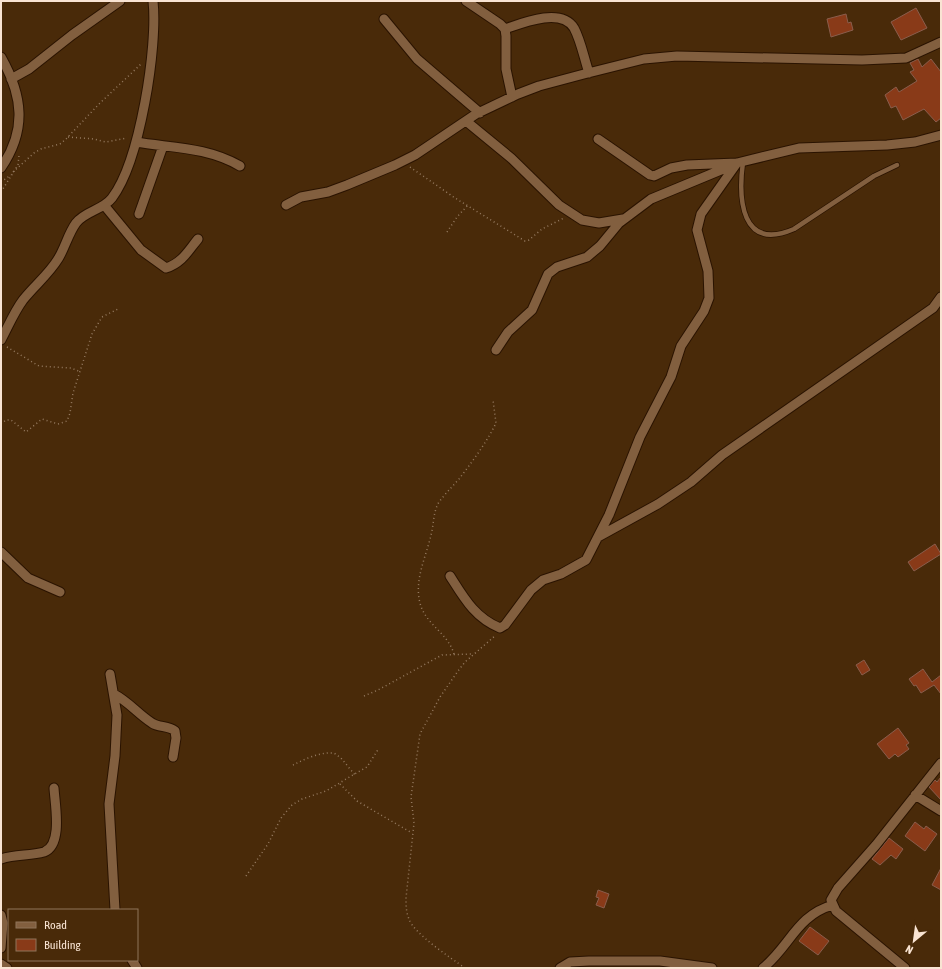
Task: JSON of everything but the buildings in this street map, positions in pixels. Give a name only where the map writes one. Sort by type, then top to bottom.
[{"type":"street","points":[[11,79],[29,68],[120,1]]},
{"type":"street","points":[[3,343],[21,302],[58,259],[74,225],[82,216],[104,205],[112,199],[125,176],[133,156],[152,58],[153,1]]},
{"type":"street","points":[[466,1],[505,29],[506,69],[512,97]]},
{"type":"street","points":[[505,29],[544,17],[565,20],[574,28],[589,73]]},
{"type":"street","points":[[384,19],[417,59],[480,113]]},
{"type":"street","points":[[286,205],[301,197],[328,192],[347,185],[402,161],[466,121],[512,97],[539,86],[644,59],[677,56],[862,60],[906,58],[941,42]]},
{"type":"street","points":[[1,56],[17,98],[20,125],[16,140],[8,158],[1,168]]},
{"type":"street","points":[[466,121],[511,158],[559,205],[582,220],[595,223],[626,218]]},
{"type":"street","points":[[496,350],[508,332],[532,310],[548,274],[557,268],[587,257],[626,218],[651,199],[740,162],[799,148],[887,145],[915,142],[941,135]]},
{"type":"street","points":[[598,139],[650,175],[654,176],[672,168],[687,165],[740,162]]},
{"type":"street","points":[[136,140],[163,146],[207,151],[225,157],[240,166]]},
{"type":"street","points":[[139,214],[163,146]]},
{"type":"street","points":[[450,576],[480,618],[494,626],[502,628],[531,590],[543,580],[560,574],[586,560],[598,538],[622,485],[640,437],[671,377],[681,346],[704,311],[709,298],[708,271],[697,230],[701,214],[740,162]]},
{"type":"street","points":[[104,205],[142,250],[166,268],[173,266],[184,258],[198,239]]},
{"type":"street","points":[[598,538],[658,504],[691,482],[722,455],[933,308],[941,298]]},
{"type":"street","points":[[1,552],[28,578],[60,592]]},
{"type":"street","points":[[110,674],[114,694],[117,735],[109,804],[115,909]]},
{"type":"street","points":[[114,694],[134,707],[154,724],[167,726],[175,731],[176,738],[173,757]]},
{"type":"street","points":[[905,968],[836,911],[831,900],[838,888],[876,845],[941,763]]},
{"type":"street","points":[[1,859],[10,856],[45,852],[54,843],[56,834],[54,788]]},
{"type":"street","points":[[915,795],[941,811]]},
{"type":"street","points":[[763,968],[779,952],[801,923],[815,912],[833,905]]},
{"type":"street","points":[[1,915],[3,923],[1,948]]},
{"type":"street","points":[[560,968],[570,962],[589,961],[660,962],[712,968]]},
{"type":"street","points":[[1,964],[7,968]]},
{"type":"lane","points":[[740,162],[741,190],[747,221],[751,226],[771,236],[780,235],[794,229],[874,176],[897,165]]},
{"type":"path","points":[[1,182],[34,153],[41,149],[60,144],[133,70],[152,58]]},
{"type":"path","points":[[68,137],[94,139],[106,142],[136,140]]},
{"type":"path","points":[[1,192],[18,165],[20,156],[16,140]]},
{"type":"path","points":[[402,161],[468,206],[525,241],[529,240],[542,228],[563,219],[570,212]]},
{"type":"path","points":[[447,232],[457,217],[468,206]]},
{"type":"path","points":[[1,424],[6,420],[11,420],[26,432],[42,419],[58,424],[67,421],[97,324],[109,312],[118,309]]},
{"type":"path","points":[[3,343],[39,366],[71,368],[81,372]]},
{"type":"path","points":[[454,654],[449,641],[431,622],[421,605],[418,592],[420,578],[434,522],[435,510],[444,495],[474,457],[496,423],[493,400]]},
{"type":"path","points":[[465,968],[436,947],[409,921],[406,910],[406,898],[413,818],[411,797],[420,734],[446,687],[465,662],[492,640],[502,628]]},
{"type":"path","points":[[364,696],[378,690],[442,655],[474,654]]},
{"type":"path","points":[[246,876],[268,844],[281,818],[292,805],[302,799],[326,791],[355,775],[367,767],[379,748]]},
{"type":"path","points":[[293,765],[304,759],[321,754],[334,753],[341,758],[355,775]]},
{"type":"path","points":[[339,784],[357,801],[412,833]]}]
